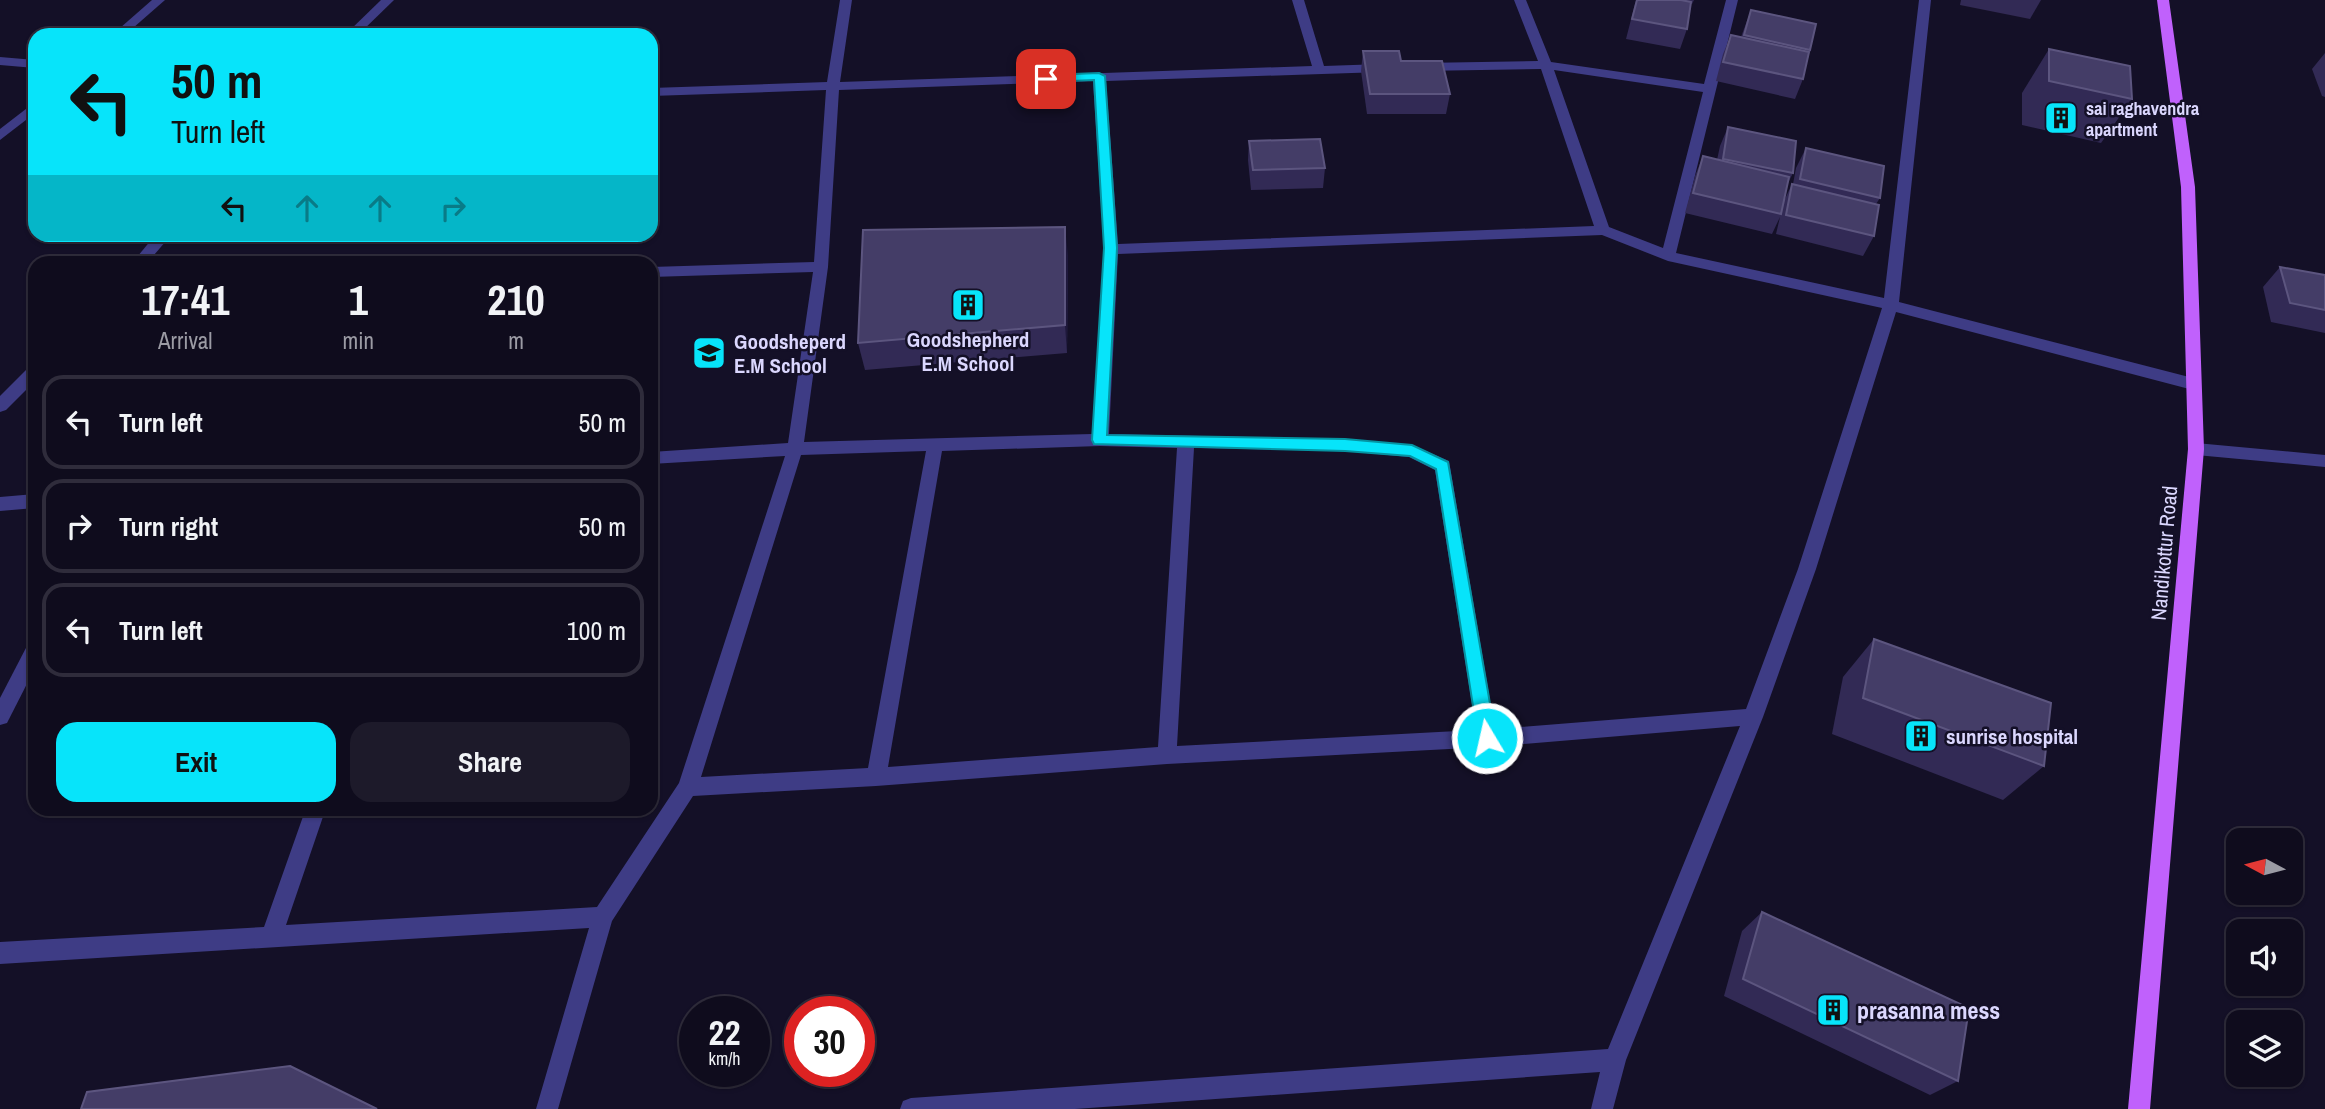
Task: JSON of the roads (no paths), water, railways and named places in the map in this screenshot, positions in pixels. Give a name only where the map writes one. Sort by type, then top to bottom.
[{"type":"main road","name":"Nandikottur Road","points":[[2139,1109],[2196,449],[2188,187],[2163,0]]},
{"type":"street","points":[[126,28],[159,0]]},
{"type":"street","points":[[358,28],[388,0]]},
{"type":"street","points":[[547,1109],[603,917],[688,788],[795,449],[821,267],[833,87],[846,0]]},
{"type":"street","points":[[1298,0],[1319,69]]},
{"type":"street","points":[[1520,0],[1546,65],[1603,230]]},
{"type":"street","points":[[1668,256],[1731,0]]},
{"type":"street","points":[[1602,1109],[1615,1060],[1753,717],[1807,569],[1891,305],[1925,0]]},
{"type":"street","points":[[0,61],[28,63]]},
{"type":"street","points":[[658,92],[1319,69],[1546,65],[1709,89]]},
{"type":"street","points":[[1099,76],[1111,248],[1100,440]]},
{"type":"street","points":[[0,136],[28,112]]},
{"type":"street","points":[[1111,248],[1603,230],[1668,256],[1891,305],[2193,384]]},
{"type":"street","points":[[145,256],[158,242]]},
{"type":"street","points":[[658,272],[821,267]]},
{"type":"street","points":[[0,406],[28,378]]},
{"type":"street","points":[[658,458],[795,449],[1100,440],[1345,445],[1412,451],[1443,466],[1487,738]]},
{"type":"street","points":[[1167,755],[1186,442]]},
{"type":"street","points":[[876,777],[935,445]]},
{"type":"street","points":[[2196,449],[2325,461]]},
{"type":"street","points":[[0,504],[28,501]]},
{"type":"street","points":[[0,717],[28,663]]},
{"type":"street","points":[[688,788],[1167,755],[1487,738],[1753,717]]},
{"type":"street","points":[[271,937],[313,816]]},
{"type":"street","points":[[0,953],[603,917]]},
{"type":"street","points":[[911,1109],[1615,1060]]},
{"type":"place","name":"sai raghavendra apartment","points":[[2061,118]]},
{"type":"place","name":"Goodshepherd E.M School","points":[[968,305]]},
{"type":"place","name":"Goodsheperd E.M School","points":[[709,353]]},
{"type":"place","name":"sunrise hospital","points":[[1921,736]]},
{"type":"place","name":"prasanna mess","points":[[1833,1010]]}]
